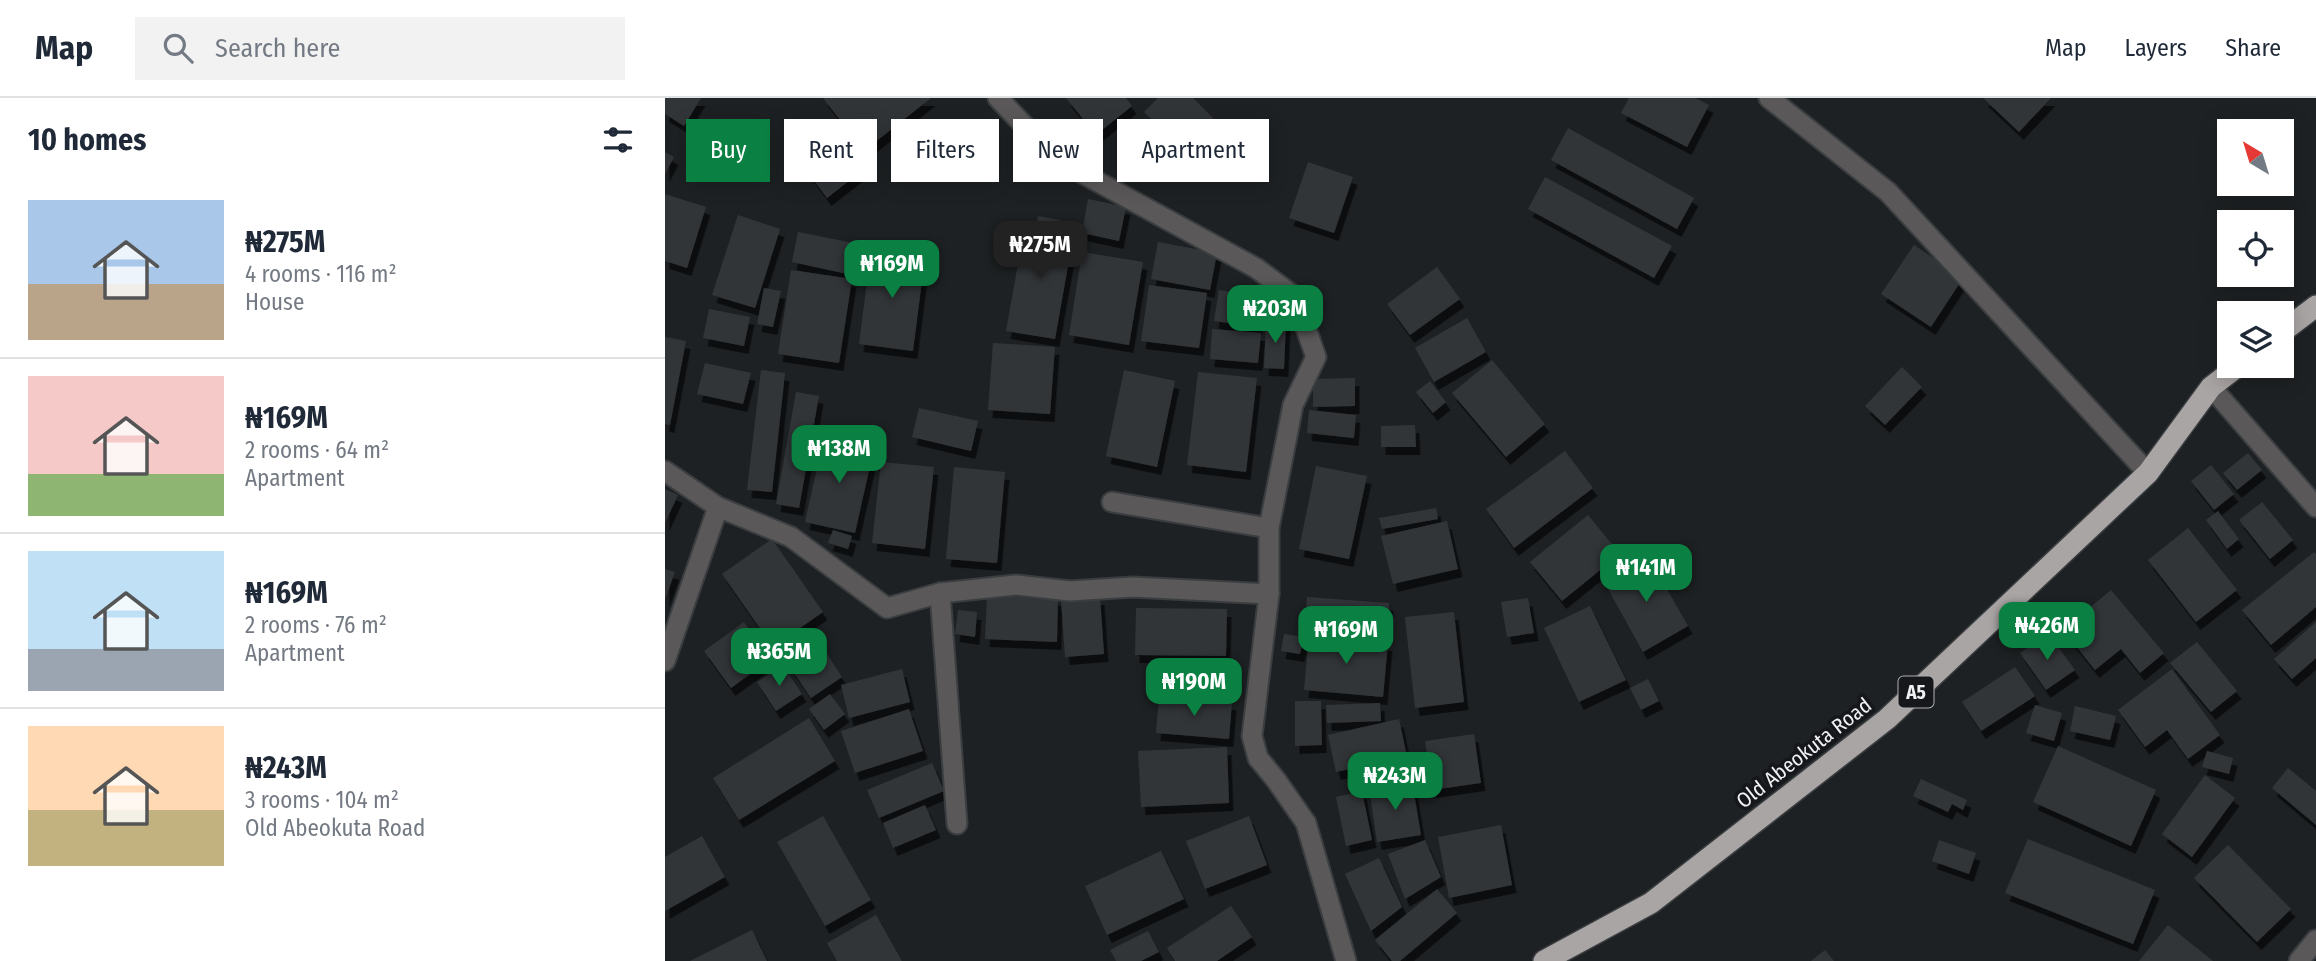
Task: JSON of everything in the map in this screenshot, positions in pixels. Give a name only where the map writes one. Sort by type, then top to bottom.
[{"type":"highway","points":[[2294,323],[2316,306]]},
{"type":"highway","name":"Old Abeokuta Road","points":[[1544,961],[1651,904],[1887,719],[2148,473],[2211,387],[2223,378]]},
{"type":"street","points":[[998,98],[1056,159],[1257,268],[1294,297],[1316,357],[1293,405],[1269,528],[1269,594],[1252,736],[1258,758],[1305,823],[1346,961]]},
{"type":"street","points":[[1769,98],[1888,192],[2148,473]]},
{"type":"street","points":[[2211,387],[2316,507]]},
{"type":"street","points":[[665,471],[718,507],[792,537],[887,608],[940,593],[1016,585],[1070,590],[1133,587],[1269,594]]},
{"type":"street","points":[[1112,502],[1269,528]]},
{"type":"street","points":[[665,661],[718,507]]},
{"type":"street","points":[[940,593],[957,824]]},
{"type":"street","points":[[2299,961],[2316,940]]},
{"type":"building","points":[[665,98],[701,98],[684,126],[665,114]]},
{"type":"building","points":[[823,98],[931,98],[904,119],[891,119],[891,130],[877,141],[877,119],[839,119]]},
{"type":"building","points":[[1066,98],[1126,98],[1132,106],[1103,129],[1103,119],[1083,119]]},
{"type":"building","points":[[1158,98],[1193,98],[1214,119],[1151,119],[1144,112]]},
{"type":"building","points":[[1629,98],[1695,98],[1709,105],[1687,147],[1621,113]]},
{"type":"building","points":[[1983,98],[2051,98],[2019,132]]},
{"type":"building","points":[[1568,128],[1694,198],[1677,229],[1551,160]]},
{"type":"building","points":[[665,152],[674,157],[665,174]]},
{"type":"building","points":[[1308,162],[1353,177],[1334,233],[1289,218]]},
{"type":"building","points":[[1545,177],[1672,246],[1654,278],[1528,209]]},
{"type":"building","points":[[815,182],[848,182],[827,198]]},
{"type":"building","points":[[665,194],[706,207],[687,268],[665,261]]},
{"type":"building","points":[[1088,199],[1126,207],[1119,241],[1082,233]]},
{"type":"building","points":[[738,215],[780,229],[755,308],[712,295]]},
{"type":"building","points":[[1038,216],[1060,220],[1058,236],[1073,238],[1055,339],[1006,331],[1024,230],[1035,232]]},
{"type":"building","points":[[798,232],[858,244],[852,275],[792,262]]},
{"type":"building","points":[[1158,242],[1217,253],[1210,290],[1151,279]]},
{"type":"building","points":[[1914,245],[1963,278],[1931,327],[1881,294]]},
{"type":"building","points":[[871,250],[925,257],[913,351],[859,344]]},
{"type":"building","points":[[1082,252],[1143,262],[1129,345],[1069,335]]},
{"type":"building","points":[[1437,267],[1460,299],[1410,335],[1387,304]]},
{"type":"building","points":[[791,270],[852,279],[839,363],[778,354]]},
{"type":"building","points":[[1149,285],[1207,293],[1199,348],[1141,341]]},
{"type":"building","points":[[764,288],[781,291],[773,327],[757,324]]},
{"type":"building","points":[[1219,290],[1261,296],[1257,327],[1214,321]]},
{"type":"building","points":[[709,309],[750,317],[744,346],[703,338]]},
{"type":"building","points":[[1467,318],[1486,352],[1434,382],[1415,348]]},
{"type":"building","points":[[1266,322],[1286,322],[1284,369],[1264,368]]},
{"type":"building","points":[[1212,329],[1261,333],[1258,363],[1210,359]]},
{"type":"building","points":[[665,337],[686,341],[670,425],[665,424]]},
{"type":"building","points":[[993,343],[1055,347],[1050,414],[988,410]]},
{"type":"building","points":[[1492,360],[1545,424],[1506,457],[1452,393]]},
{"type":"building","points":[[705,363],[751,373],[743,404],[697,394]]},
{"type":"building","points":[[1902,367],[1922,387],[1885,425],[1865,406]]},
{"type":"building","points":[[761,370],[785,373],[772,492],[747,490]]},
{"type":"building","points":[[1124,370],[1175,381],[1157,467],[1106,456]]},
{"type":"building","points":[[1198,372],[1257,378],[1246,472],[1187,465]]},
{"type":"building","points":[[1355,378],[1355,406],[1313,407],[1313,379]]},
{"type":"building","points":[[1430,381],[1446,402],[1433,413],[1416,392]]},
{"type":"building","points":[[796,392],[819,396],[799,508],[776,504]]},
{"type":"building","points":[[919,408],[978,421],[971,451],[912,437]]},
{"type":"building","points":[[1309,410],[1356,415],[1354,438],[1307,433]]},
{"type":"building","points":[[1415,425],[1416,447],[1381,447],[1381,426]]},
{"type":"building","points":[[824,437],[874,448],[855,533],[805,522]]},
{"type":"building","points":[[1565,451],[1593,488],[1514,548],[1486,509]]},
{"type":"building","points":[[2248,453],[2262,470],[2237,490],[2223,473]]},
{"type":"building","points":[[881,462],[934,467],[925,549],[872,543]]},
{"type":"building","points":[[2211,465],[2234,494],[2214,510],[2191,481]]},
{"type":"building","points":[[1316,466],[1367,476],[1349,559],[1299,549]]},
{"type":"building","points":[[954,467],[1005,472],[997,563],[946,559]]},
{"type":"building","points":[[665,489],[678,495],[665,523]]},
{"type":"building","points":[[2262,502],[2293,540],[2270,559],[2239,520]]},
{"type":"building","points":[[1436,508],[1438,519],[1382,529],[1379,518]]},
{"type":"building","points":[[2218,511],[2239,539],[2227,549],[2206,520]]},
{"type":"building","points":[[1588,515],[1620,554],[1562,601],[1530,562]]},
{"type":"building","points":[[1447,521],[1458,569],[1393,584],[1381,536]]},
{"type":"building","points":[[2188,528],[2237,590],[2196,622],[2148,560]]},
{"type":"building","points":[[833,530],[852,536],[848,549],[828,543]]},
{"type":"building","points":[[772,539],[823,612],[773,647],[722,574]]},
{"type":"building","points":[[2314,552],[2316,607],[2271,645],[2242,610]]},
{"type":"building","points":[[1649,557],[1688,626],[1643,652],[1604,582]]},
{"type":"building","points":[[665,569],[675,572],[665,599]]},
{"type":"building","points":[[2111,590],[2164,653],[2140,673],[2121,649],[2095,670],[2063,630]]},
{"type":"building","points":[[987,596],[1058,598],[1057,642],[985,639]]},
{"type":"building","points":[[1100,597],[1104,654],[1065,657],[1061,600]]},
{"type":"building","points":[[1307,597],[1389,603],[1387,633],[1305,627]]},
{"type":"building","points":[[1528,598],[1534,633],[1507,637],[1501,602]]},
{"type":"building","points":[[1590,606],[1626,680],[1579,702],[1544,628]]},
{"type":"building","points":[[1136,608],[1227,609],[1226,656],[1135,655]]},
{"type":"building","points":[[958,610],[977,612],[975,637],[955,634]]},
{"type":"building","points":[[1454,612],[1464,702],[1415,708],[1405,617]]},
{"type":"building","points":[[744,622],[771,659],[731,688],[704,651]]},
{"type":"building","points":[[2316,622],[2316,658],[2292,679],[2274,659]]},
{"type":"building","points":[[2048,633],[2075,670],[2046,690],[2020,653]]},
{"type":"building","points":[[1284,634],[1304,637],[1300,654],[1281,651]]},
{"type":"building","points":[[1309,636],[1388,643],[1383,697],[1304,690]]},
{"type":"building","points":[[2197,642],[2237,691],[2211,712],[2170,663]]},
{"type":"building","points":[[820,643],[842,677],[811,698],[788,664]]},
{"type":"building","points":[[783,665],[802,694],[776,711],[757,682]]},
{"type":"building","points":[[2015,667],[2035,696],[1981,731],[1962,702]]},
{"type":"building","points":[[902,669],[910,702],[849,718],[841,685]]},
{"type":"building","points":[[2172,669],[2220,735],[2188,759],[2167,730],[2145,747],[2118,710]]},
{"type":"building","points":[[1150,671],[1227,672],[1226,692],[1150,691]]},
{"type":"building","points":[[1648,679],[1659,701],[1641,710],[1630,688]]},
{"type":"building","points":[[830,694],[845,714],[824,730],[809,709]]},
{"type":"building","points":[[1159,696],[1232,702],[1229,739],[1156,733]]},
{"type":"building","points":[[1295,701],[1321,701],[1322,745],[1295,746]]},
{"type":"building","points":[[1380,703],[1381,721],[1327,723],[1326,705]]},
{"type":"building","points":[[2035,705],[2062,713],[2054,741],[2026,733]]},
{"type":"building","points":[[2075,706],[2116,716],[2110,740],[2070,731]]},
{"type":"building","points":[[909,709],[923,751],[855,773],[841,731]]},
{"type":"building","points":[[809,718],[835,761],[739,820],[713,778]]},
{"type":"building","points":[[1399,719],[1407,757],[1336,772],[1328,735]]},
{"type":"building","points":[[1474,734],[1481,783],[1432,790],[1425,741]]},
{"type":"building","points":[[2058,746],[2156,790],[2131,846],[2033,802]]},
{"type":"building","points":[[1227,747],[1229,803],[1141,807],[1138,751]]},
{"type":"building","points":[[2207,751],[2233,758],[2229,774],[2202,767]]},
{"type":"building","points":[[932,763],[944,791],[879,818],[867,790]]},
{"type":"building","points":[[2288,768],[2316,791],[2316,825],[2272,788]]},
{"type":"building","points":[[2205,775],[2235,798],[2192,857],[2162,834]]},
{"type":"building","points":[[1921,779],[1967,800],[1963,810],[1952,804],[1948,812],[1913,796]]},
{"type":"building","points":[[1412,781],[1421,835],[1377,842],[1369,788]]},
{"type":"building","points":[[1362,791],[1372,840],[1346,846],[1336,797]]},
{"type":"building","points":[[925,805],[936,830],[893,848],[883,823]]},
{"type":"building","points":[[823,816],[871,900],[825,926],[777,842]]},
{"type":"building","points":[[1249,816],[1267,865],[1205,889],[1186,841]]},
{"type":"building","points":[[1501,825],[1512,885],[1449,898],[1438,837]]},
{"type":"building","points":[[702,836],[725,877],[665,911],[665,857]]},
{"type":"building","points":[[2028,839],[2155,890],[2133,944],[2005,893]]},
{"type":"building","points":[[1425,840],[1441,877],[1405,899],[1388,854]]},
{"type":"building","points":[[1939,840],[1976,853],[1969,874],[1932,861]]},
{"type":"building","points":[[2228,845],[2291,909],[2257,942],[2194,878]]},
{"type":"building","points":[[1161,851],[1184,899],[1107,935],[1085,886]]},
{"type":"building","points":[[1379,858],[1402,907],[1371,931],[1345,874]]},
{"type":"building","points":[[1437,889],[1457,913],[1400,961],[1392,961],[1375,940]]},
{"type":"building","points":[[1231,906],[1252,937],[1217,961],[1175,961],[1167,948]]},
{"type":"building","points":[[876,915],[902,961],[837,961],[827,943]]},
{"type":"building","points":[[2168,925],[2213,961],[2139,961]]},
{"type":"building","points":[[752,930],[767,961],[690,961]]},
{"type":"building","points":[[1148,931],[1159,952],[1141,961],[1116,961],[1110,950]]},
{"type":"building","points":[[1825,950],[1834,961],[1811,961]]}]
